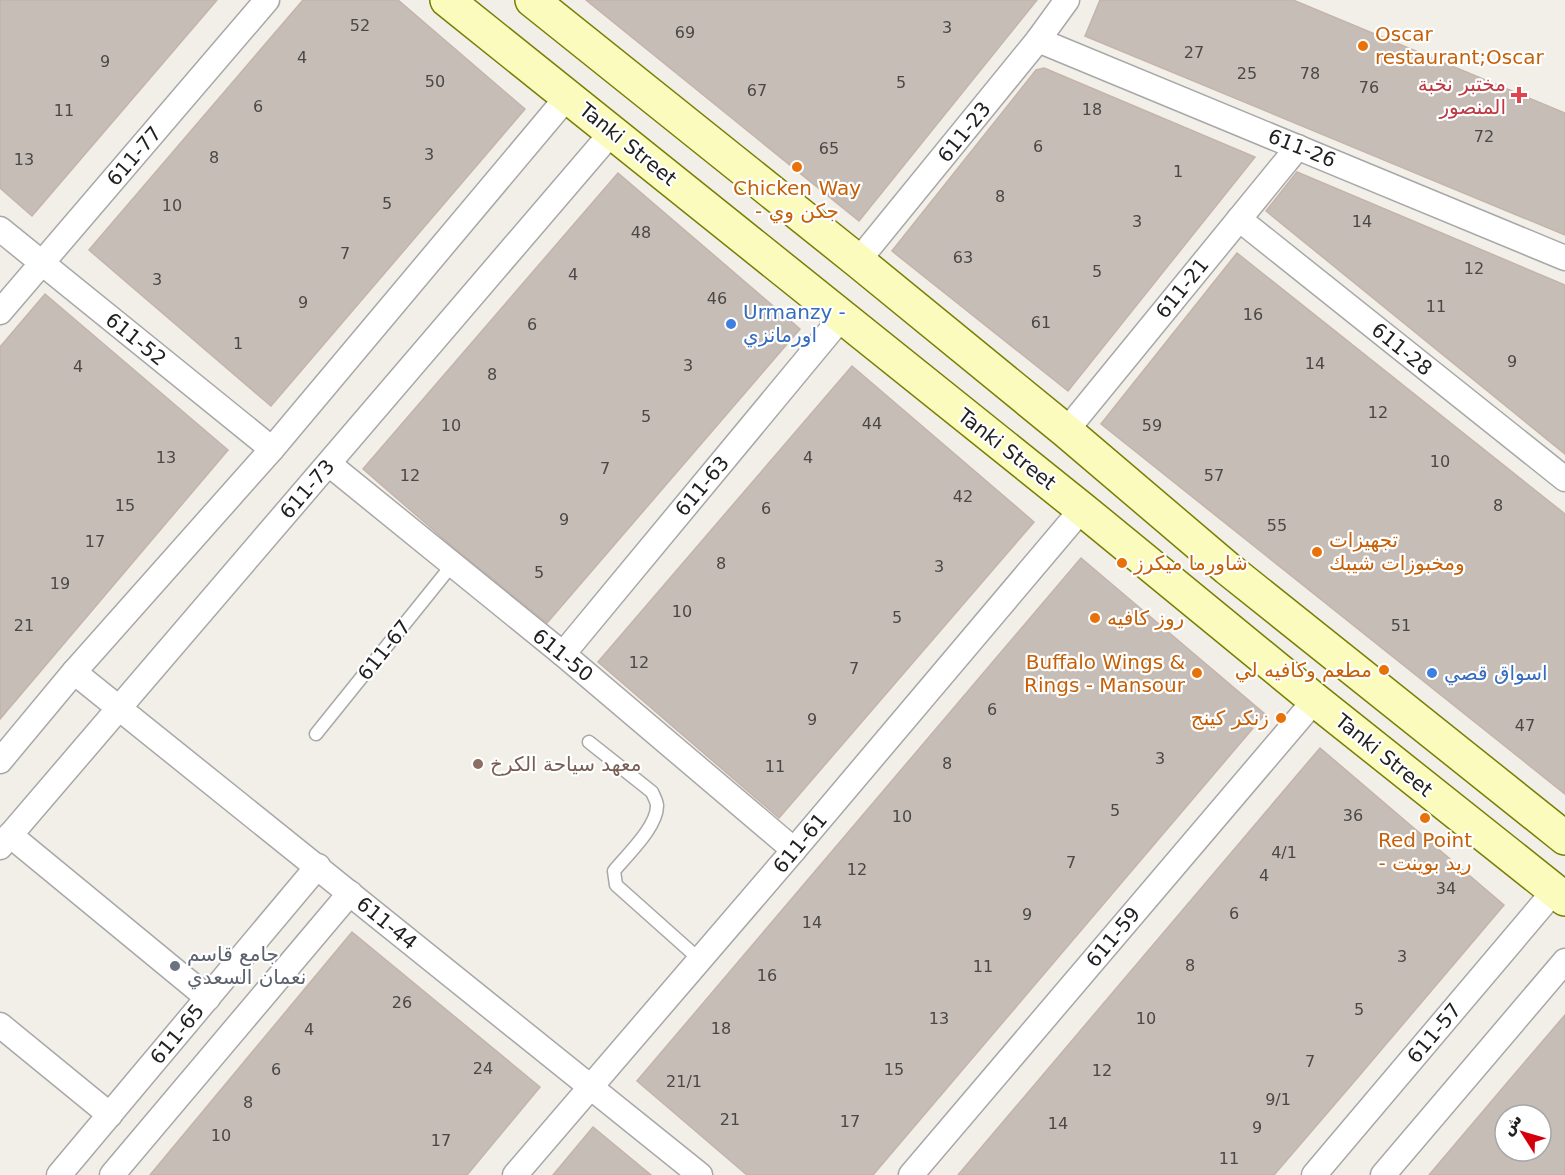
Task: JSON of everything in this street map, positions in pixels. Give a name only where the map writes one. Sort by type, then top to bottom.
[{"type":"street","name":"611-77","points":[[0,312],[267,0]]},
{"type":"street","name":"Tanki Street","points":[[447,0],[613,131],[1198,602],[1315,699],[1560,894]]},
{"type":"street","points":[[532,0],[1066,430],[1227,568],[1565,838]]},
{"type":"street","name":"611-23","points":[[858,261],[1038,40],[1067,0]]},
{"type":"street","name":"611-26","points":[[1038,40],[1565,258]]},
{"type":"street","points":[[0,761],[74,672],[272,449],[568,96]]},
{"type":"street","name":"611-73","points":[[5,841],[613,131]]},
{"type":"street","name":"611-21","points":[[1066,430],[1298,147]]},
{"type":"street","name":"611-28","points":[[1239,219],[1565,479]]},
{"type":"street","name":"611-52","points":[[0,229],[272,449]]},
{"type":"street","name":"611-63","points":[[563,654],[842,317]]},
{"type":"street","name":"611-50","points":[[329,464],[563,654],[794,850]]},
{"type":"street","name":"611-61","points":[[515,1175],[1083,509]]},
{"type":"street","points":[[1198,602],[1227,568]]},
{"type":"street","name":"611-44","points":[[74,672],[700,1175]]},
{"type":"street","name":"611-59","points":[[911,1175],[1315,699]]},
{"type":"street","points":[[5,841],[208,998]]},
{"type":"street","name":"611-65","points":[[59,1175],[318,866]]},
{"type":"street","name":"611-65","points":[[112,1175],[350,893]]},
{"type":"street","name":"611-57","points":[[1314,1175],[1560,894]]},
{"type":"street","points":[[1383,1175],[1565,962]]},
{"type":"street","points":[[0,1025],[110,1115]]},
{"type":"lane","name":"611-67","points":[[316,734],[452,565]]},
{"type":"lane","points":[[589,742],[652,792],[658,803],[656,815],[647,830],[614,871],[616,885],[699,959]]},
{"type":"building","points":[[0,0],[217,0],[32,216],[0,188]]},
{"type":"building","points":[[303,0],[398,0],[525,109],[271,406],[89,250]]},
{"type":"building","points":[[586,0],[1037,0],[859,221]]},
{"type":"building","points":[[1100,0],[1293,0],[1565,113],[1565,235],[1085,36]]},
{"type":"building","points":[[1044,68],[1255,157],[1068,391],[892,251],[1036,70]]},
{"type":"building","points":[[1297,172],[1565,285],[1565,454],[1266,211]]},
{"type":"building","points":[[618,173],[800,329],[547,623],[453,547],[363,469]]},
{"type":"building","points":[[1237,253],[1565,514],[1565,794],[1101,424]]},
{"type":"building","points":[[45,294],[228,450],[0,719],[0,347]]},
{"type":"building","points":[[852,366],[1034,522],[779,818],[598,662]]},
{"type":"building","points":[[1081,558],[1265,714],[873,1175],[747,1175],[637,1081]]},
{"type":"building","points":[[1320,748],[1504,905],[1274,1175],[958,1175]]},
{"type":"building","points":[[352,932],[540,1087],[467,1175],[150,1175]]},
{"type":"building","points":[[1565,1015],[1565,1175],[1429,1175]]},
{"type":"building","points":[[593,1127],[651,1175],[553,1175]]},
{"type":"place","name":"Oscar restaurant;Oscar","points":[[1363,46]]},
{"type":"place","name":"مختبر نخبة المنصور","points":[[1519,95]]},
{"type":"place","name":"Chicken Way - جكن وي","points":[[797,167]]},
{"type":"place","name":"Urmanzy - اورمانزي","points":[[731,324]]},
{"type":"place","name":"تجهيزات ومخبوزات شيبك","points":[[1317,552]]},
{"type":"place","name":"شاورما ميكرز","points":[[1122,563]]},
{"type":"place","name":"روز كافيه","points":[[1095,618]]},
{"type":"place","name":"مطعم وكافيه لي","points":[[1384,670]]},
{"type":"place","name":"Buffalo Wings & Rings - Mansour","points":[[1197,673]]},
{"type":"place","name":"اسواق قصي","points":[[1432,673]]},
{"type":"place","name":"زنكر كينج","points":[[1281,718]]},
{"type":"place","name":"معهد سياحة الكرخ","points":[[478,764]]},
{"type":"place","name":"Red Point - ريد بوينت","points":[[1425,818]]},
{"type":"place","name":"جامع قاسم نعمان السعدي","points":[[175,966]]}]
